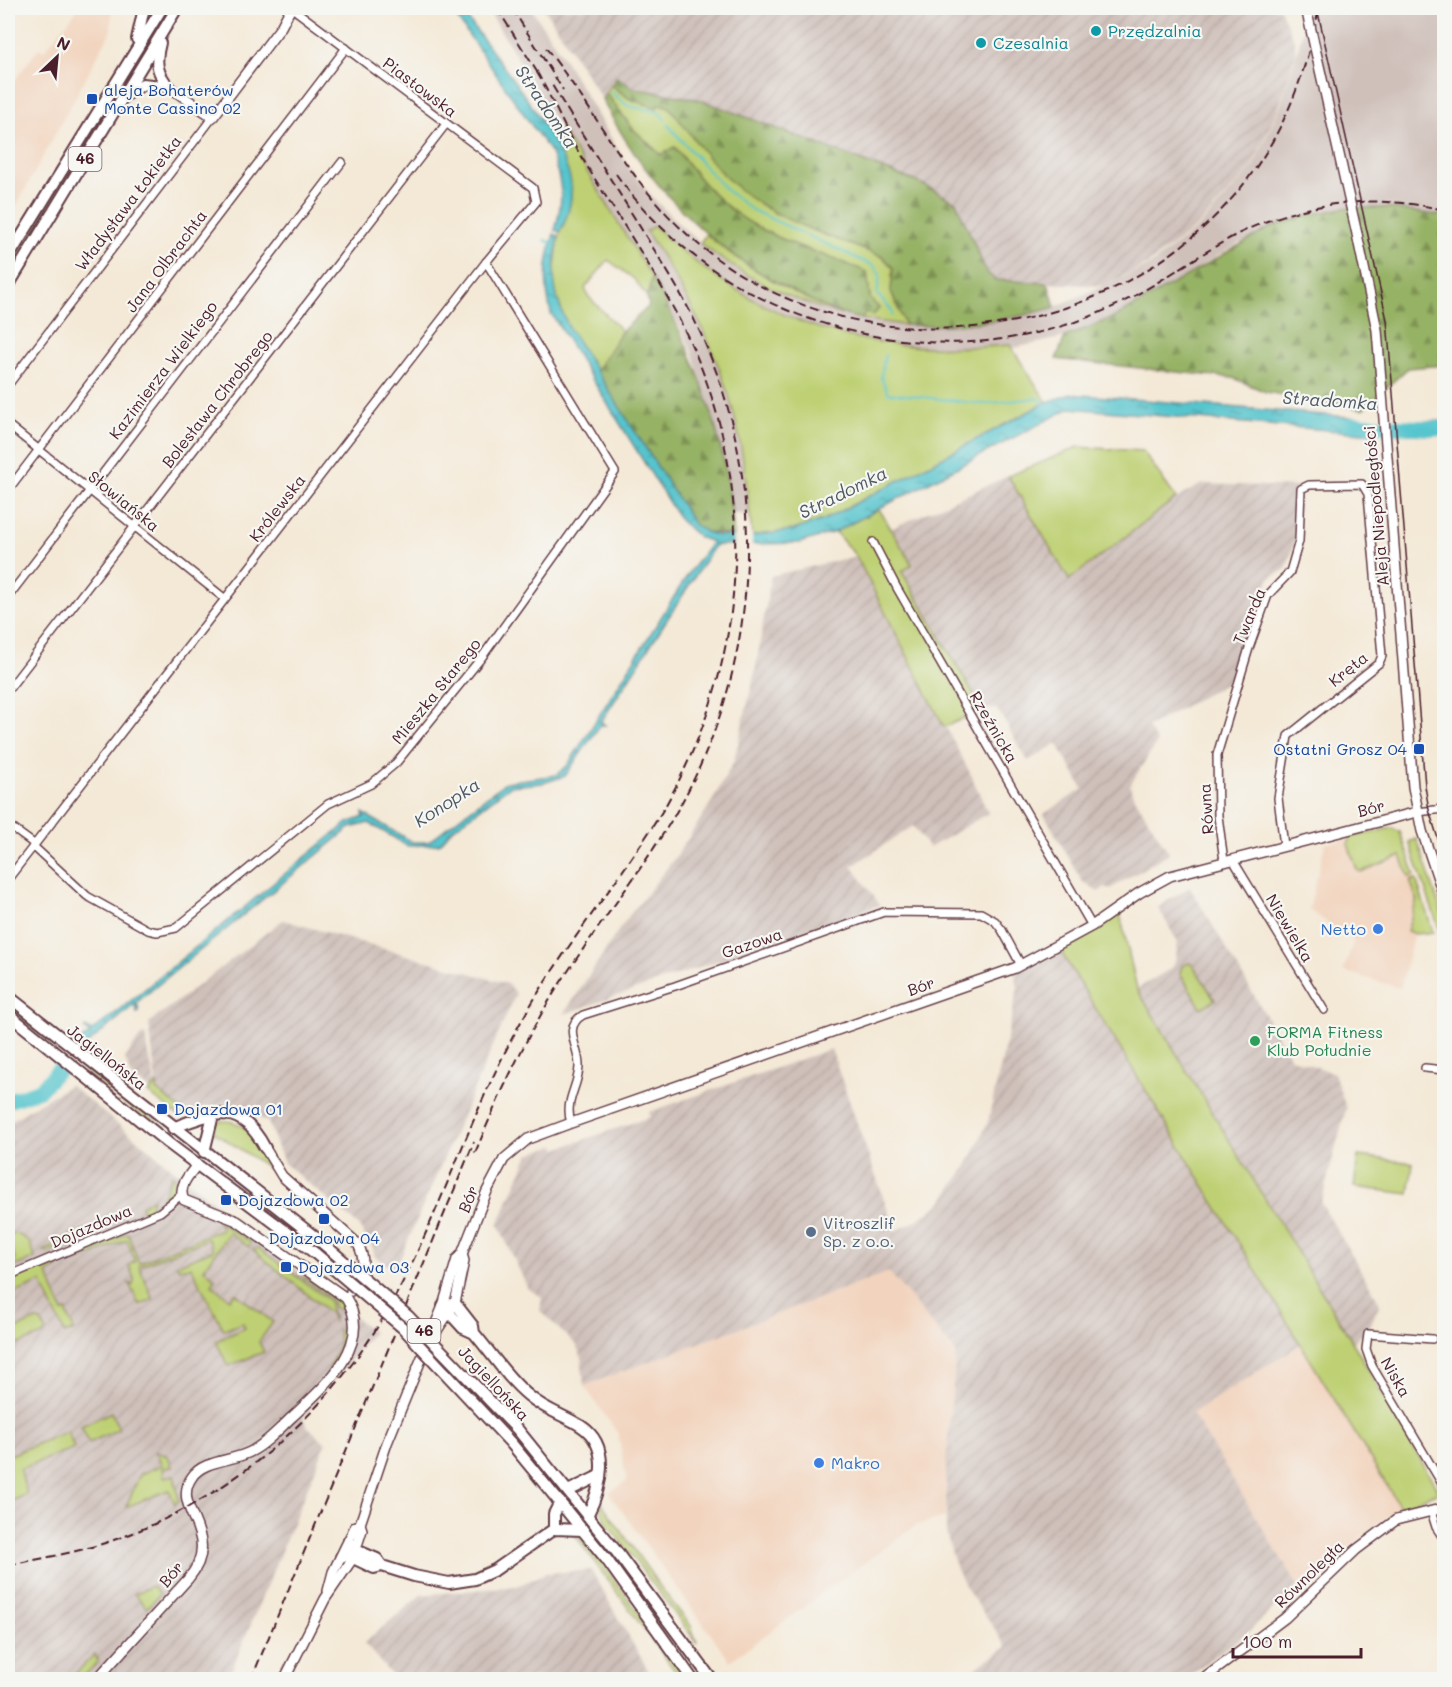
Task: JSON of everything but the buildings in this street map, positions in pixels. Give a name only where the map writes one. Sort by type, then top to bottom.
[{"type":"main road","points":[[135,48],[144,8]]},
{"type":"main road","name":"46","points":[[8,258],[135,48],[162,8]]},
{"type":"main road","name":"46","points":[[8,286],[177,8]]},
{"type":"main road","points":[[162,32],[155,59],[161,78],[169,87]]},
{"type":"main road","points":[[122,100],[143,84],[169,87]]},
{"type":"main road","name":"Jagiellońska","points":[[8,996],[90,1063],[320,1241],[421,1329],[518,1430],[588,1514],[666,1614],[712,1680]]},
{"type":"main road","name":"Jagiellońska","points":[[8,1014],[197,1165],[316,1254],[416,1341],[511,1443],[583,1530],[693,1680]]},
{"type":"main road","points":[[173,1128],[207,1114],[232,1115],[243,1119],[255,1129],[265,1148]]},
{"type":"main road","points":[[204,1152],[213,1115]]},
{"type":"main road","points":[[474,1333],[468,1332],[446,1310],[455,1303],[473,1326],[474,1333],[515,1384],[530,1397],[583,1427],[592,1437],[600,1457],[601,1482],[598,1495],[588,1514]]},
{"type":"main road","points":[[568,1491],[599,1476]]},
{"type":"main road","points":[[554,1529],[554,1514],[560,1502]]},
{"type":"main road","points":[[350,1552],[377,1559],[382,1566],[414,1576],[450,1583],[475,1579],[495,1570],[554,1529],[583,1530]]},
{"type":"street","name":"Piastowska","points":[[291,8],[533,188]]},
{"type":"street","name":"Władysława Łokietka","points":[[8,385],[281,27],[291,8]]},
{"type":"street","name":"Aleja Niepodległości","points":[[1306,8],[1377,330],[1417,813],[1444,896]]},
{"type":"street","name":"Jana Olbrachta","points":[[8,490],[346,48]]},
{"type":"street","points":[[169,87],[213,117]]},
{"type":"street","name":"Bolesława Chrobrego","points":[[8,690],[446,124]]},
{"type":"street","name":"Kazimierza Wielkiego","points":[[8,597],[342,162]]},
{"type":"street","name":"Królewska","points":[[8,879],[486,262],[536,202],[533,188]]},
{"type":"street","name":"Mieszka Starego","points":[[33,845],[73,886],[106,907],[157,932],[176,928],[328,804],[384,775],[482,657],[615,472],[486,262]]},
{"type":"street","name":"Słowiańska","points":[[8,425],[224,598]]},
{"type":"street","name":"Kręta","points":[[1284,846],[1278,798],[1288,736],[1379,663],[1382,651],[1367,490],[1358,484],[1309,485],[1301,489]]},
{"type":"street","name":"Twarda","points":[[1217,755],[1249,648],[1268,595],[1290,572],[1299,541],[1301,489]]},
{"type":"street","name":"Rzeźnicka","points":[[873,542],[1092,926]]},
{"type":"street","name":"Równa","points":[[1217,755],[1218,816],[1229,860]]},
{"type":"street","name":"Bór","points":[[350,1552],[362,1530],[360,1524],[408,1385],[446,1310],[457,1259],[462,1254],[487,1191],[504,1159],[528,1139],[1021,964],[1092,926],[1139,893],[1170,876],[1417,813],[1444,809]]},
{"type":"street","points":[[8,825],[33,845]]},
{"type":"street","name":"Niewielka","points":[[1229,860],[1324,1010]]},
{"type":"street","name":"Gazowa","points":[[571,1123],[567,1112],[568,1101],[578,1080],[579,1066],[571,1029],[575,1020],[583,1015],[675,986],[884,912],[981,913],[995,921],[1021,964]]},
{"type":"street","points":[[1425,1068],[1444,1070]]},
{"type":"street","points":[[197,1165],[182,1186],[181,1195],[188,1203],[237,1221],[346,1298],[364,1270],[362,1252],[358,1244],[282,1176],[265,1148]]},
{"type":"street","name":"Dojazdowa","points":[[8,1276],[160,1212],[181,1195]]},
{"type":"street","name":"Bór","points":[[455,1303],[464,1261],[462,1254]]},
{"type":"street","name":"Bór","points":[[96,1680],[188,1579],[200,1561],[203,1548],[186,1497],[191,1477],[204,1467],[235,1458],[264,1443],[306,1404],[343,1364],[352,1344],[354,1322],[346,1298]]},
{"type":"street","name":"Niska","points":[[1432,1339],[1368,1334],[1366,1349],[1372,1366],[1444,1487]]},
{"type":"street","name":"Równoległa","points":[[1202,1680],[1285,1618],[1356,1550],[1396,1520],[1444,1508]]},
{"type":"street","points":[[1431,1511],[1436,1527],[1444,1539]]},
{"type":"street","points":[[284,1680],[350,1552]]},
{"type":"shaded area","points":[[79,8],[112,8],[111,31],[8,221],[8,89],[39,48],[44,51]]},
{"type":"shaded area","points":[[487,8],[531,8],[627,165],[652,197],[681,226],[712,252],[743,273],[778,291],[842,315],[924,326],[1008,319],[1055,307],[1150,265],[1200,226],[1252,168],[1280,107],[1310,8],[1444,8],[1444,216],[1387,208],[1344,208],[1239,243],[1117,316],[1065,337],[1010,349],[1009,345],[969,349],[880,343],[802,323],[753,302],[713,277],[677,248],[646,231],[699,320],[722,376],[735,418],[750,514],[732,514],[715,422],[692,352],[680,327]]},
{"type":"shaded area","points":[[544,8],[1280,8],[1295,43],[1295,55],[1279,107],[1251,168],[1199,225],[1148,264],[1103,286],[996,280],[987,273],[956,202],[920,183],[701,100],[633,88],[617,77],[602,99]]},
{"type":"shaded area","points":[[1008,476],[1069,580],[1161,507],[1202,484],[1299,487],[1296,539],[1286,569],[1270,578],[1253,617],[1235,678],[1148,727],[1157,742],[1130,785],[1132,793],[1169,853],[1110,889],[1105,887],[1098,892],[1082,881],[1044,814],[1083,789],[1057,743],[1028,761],[997,709],[983,710],[902,571],[912,564],[890,529]]},
{"type":"shaded area","points":[[856,556],[970,773],[988,813],[929,848],[913,826],[852,866],[880,905],[564,1014],[620,928],[678,854],[711,803],[734,761],[755,672],[771,576]]},
{"type":"shaded area","points":[[1392,828],[1399,831],[1423,899],[1400,988],[1343,971],[1354,941],[1309,910],[1325,844]]},
{"type":"shaded area","points":[[1190,887],[1291,1058],[1334,1073],[1346,1108],[1321,1203],[1380,1303],[1369,1328],[1353,1343],[1137,989],[1170,969],[1175,962],[1178,943],[1158,907]]},
{"type":"shaded area","points":[[283,920],[508,984],[516,993],[395,1270],[374,1256],[373,1248],[358,1225],[284,1163],[268,1122],[232,1102],[185,1113],[157,1090],[149,1023]]},
{"type":"shaded area","points":[[1058,947],[1301,1344],[1192,1413],[1298,1586],[1242,1637],[1184,1679],[959,1679],[1007,1647],[968,1591],[956,1568],[946,1532],[946,1461],[956,1353],[889,1272],[584,1386],[581,1356],[576,1345],[540,1311],[542,1297],[528,1289],[498,1224],[529,1154],[555,1145],[557,1149],[650,1117],[649,1112],[831,1049],[895,1231],[914,1222],[940,1204],[967,1166],[988,1122],[1018,988],[1015,972]]},
{"type":"shaded area","points":[[145,1035],[155,1084],[150,1090],[130,1075],[125,1058],[140,1037]]},
{"type":"shaded area","points":[[70,1085],[373,1332],[303,1417],[308,1427],[326,1443],[228,1679],[8,1680],[8,1119],[12,1120]]},
{"type":"shaded area","points":[[889,1271],[956,1353],[946,1461],[945,1517],[916,1525],[730,1661],[609,1493],[627,1481],[618,1434],[584,1386]]},
{"type":"shaded area","points":[[1301,1344],[1400,1507],[1298,1586],[1191,1413]]},
{"type":"shaded area","points":[[591,1570],[653,1679],[395,1679],[364,1643],[421,1595],[517,1586],[546,1573]]},
{"type":"green space","points":[[130,68],[133,70],[8,278],[8,266]]},
{"type":"green space","points":[[617,77],[633,88],[701,100],[920,183],[956,202],[987,273],[996,280],[1048,283],[1055,307],[981,322],[905,325],[891,291],[893,268],[883,257],[802,226],[745,194],[713,163],[668,106],[658,104],[657,108],[630,99],[611,85]]},
{"type":"green space","points":[[611,85],[630,99],[657,107],[658,104],[668,106],[776,214],[883,257],[893,268],[891,291],[905,325],[862,319],[870,298],[867,272],[784,240],[752,224],[728,207],[711,191],[675,147],[661,155],[633,129],[606,93]]},
{"type":"green space","points":[[606,93],[633,129],[661,155],[674,147],[711,191],[737,214],[784,240],[867,272],[870,298],[879,308],[873,316],[865,312],[862,319],[852,317],[814,302],[757,271],[729,252],[680,208],[657,183],[637,157],[602,99]]},
{"type":"green space","points":[[560,127],[652,278],[647,297],[634,279],[608,260],[585,288],[588,296],[622,331],[596,371],[569,328],[556,299],[553,279],[559,236],[570,204],[564,163],[557,147]]},
{"type":"green space","points":[[1344,208],[1387,208],[1444,216],[1444,365],[1408,368],[1363,409],[1266,392],[1233,378],[1056,359],[1065,337],[1117,316],[1271,227],[1313,214]]},
{"type":"green space","points":[[654,226],[693,260],[733,288],[775,311],[817,328],[862,339],[909,346],[958,348],[1010,345],[1047,402],[826,519],[794,530],[752,536],[741,447],[728,393],[698,321],[674,275],[646,231]]},
{"type":"green space","points":[[706,234],[754,269],[842,315],[768,286],[733,266],[700,243]]},
{"type":"green space","points":[[652,278],[684,340],[708,402],[725,467],[734,536],[706,532],[694,524],[596,371],[622,331],[649,306],[647,297]]},
{"type":"green space","points":[[1078,447],[1143,451],[1176,498],[1069,580],[1008,476]]},
{"type":"green space","points":[[879,509],[912,564],[902,572],[983,710],[944,727],[856,556],[835,532]]},
{"type":"green space","points":[[1392,828],[1400,832],[1415,875],[1409,877],[1401,856],[1361,872],[1357,870],[1348,844],[1351,837]]},
{"type":"green space","points":[[1417,839],[1444,920],[1444,943],[1409,842]]},
{"type":"green space","points":[[1416,879],[1433,932],[1415,934],[1407,931],[1417,899],[1410,881]]},
{"type":"green space","points":[[1119,910],[1137,989],[1353,1343],[1439,1492],[1400,1507],[1058,947]]},
{"type":"green space","points":[[1189,963],[1193,965],[1215,1000],[1201,1008],[1180,973],[1182,966]]},
{"type":"green space","points":[[8,1002],[58,1042],[55,1047],[8,1009]]},
{"type":"green space","points":[[90,1068],[178,1138],[174,1142],[86,1072]]},
{"type":"green space","points":[[157,1084],[157,1090],[185,1113],[179,1116],[148,1093]]},
{"type":"green space","points":[[219,1121],[230,1121],[246,1129],[257,1143],[270,1169],[214,1132],[214,1125]]},
{"type":"green space","points":[[1358,1156],[1413,1163],[1409,1194],[1354,1187]]},
{"type":"green space","points":[[172,1175],[176,1180],[168,1197],[156,1209],[145,1215],[141,1206],[153,1198],[149,1210],[161,1201]]},
{"type":"green space","points":[[218,1222],[251,1242],[249,1247],[229,1233],[204,1269],[215,1278],[212,1285],[230,1299],[235,1293],[273,1322],[259,1342],[264,1352],[228,1366],[216,1341],[245,1328],[243,1323],[224,1330],[191,1267],[179,1269],[176,1265],[213,1250],[208,1239],[139,1266],[153,1299],[139,1305],[129,1283],[133,1285],[134,1279],[129,1265],[135,1261],[127,1240],[71,1263],[67,1259],[128,1233],[139,1263],[222,1229]]},
{"type":"green space","points":[[85,1229],[89,1237],[49,1252],[44,1251]]},
{"type":"green space","points":[[16,1233],[29,1241],[35,1258],[8,1269],[8,1263],[15,1260],[8,1236]]},
{"type":"green space","points":[[258,1248],[329,1300],[334,1323],[330,1313],[253,1250]]},
{"type":"green space","points":[[53,1261],[58,1264],[58,1267],[47,1273],[63,1312],[66,1311],[74,1330],[65,1334],[41,1282],[9,1296],[8,1281]]},
{"type":"green space","points":[[303,1277],[315,1280],[327,1288],[345,1307],[339,1310],[334,1308],[331,1298]]},
{"type":"green space","points":[[36,1320],[41,1321],[46,1330],[43,1335],[19,1344],[9,1342],[9,1332]]},
{"type":"green space","points":[[343,1329],[348,1332],[345,1344],[328,1373],[339,1344],[338,1330]]},
{"type":"green space","points":[[483,1399],[611,1551],[706,1679],[605,1551],[482,1402]]},
{"type":"green space","points":[[111,1412],[119,1429],[89,1443],[81,1426]]},
{"type":"green space","points":[[68,1431],[74,1448],[20,1469],[27,1494],[8,1503],[8,1456]]},
{"type":"green space","points":[[156,1452],[168,1456],[172,1467],[163,1468],[164,1477],[174,1475],[179,1500],[175,1504],[169,1490],[126,1507],[140,1474],[162,1465]]},
{"type":"green space","points":[[601,1502],[658,1584],[691,1626],[697,1643],[607,1523],[601,1510]]},
{"type":"green space","points":[[574,1534],[587,1543],[688,1679],[681,1679]]},
{"type":"green space","points":[[152,1586],[160,1594],[147,1608],[134,1594]]},
{"type":"green space","points":[[95,1654],[98,1662],[81,1679],[70,1679]]},
{"type":"water","points":[[450,8],[460,8],[506,69],[555,143],[571,183],[571,202],[560,232],[555,230],[561,191],[551,153]]},
{"type":"water","points":[[554,234],[559,236],[554,273],[556,293],[569,328],[694,524],[706,532],[719,536],[752,536],[794,530],[826,519],[1047,402],[1071,394],[1373,419],[1374,434],[1070,408],[835,532],[799,543],[715,545],[604,717],[601,722],[605,725],[600,725],[565,776],[543,783],[510,786],[449,832],[438,844],[408,846],[369,823],[350,828],[137,1002],[139,1012],[137,1013],[135,1004],[84,1047],[78,1042],[90,1034],[84,1028],[92,1031],[122,1008],[331,836],[348,823],[364,817],[363,813],[412,842],[428,842],[506,782],[557,775],[568,765],[689,573],[712,542],[699,537],[680,520],[551,313],[546,273]]},
{"type":"water","points":[[1444,421],[1444,435],[1407,434],[1406,422]]},
{"type":"pier","points":[[734,533],[752,533],[752,548],[734,549]]},
{"type":"waterway","points":[[610,91],[628,106],[659,112],[665,120]]},
{"type":"waterway","points":[[668,125],[726,190],[752,210],[874,266],[880,275],[877,294],[892,311],[892,316]]},
{"type":"waterway","points":[[545,240],[553,244]]},
{"type":"waterway","points":[[885,355],[881,377],[888,393],[983,404],[1038,398],[1045,404]]},
{"type":"waterway","name":"Stradomka","points":[[1353,424],[1444,429]]},
{"type":"waterway","name":"Konopka","points":[[8,1101],[40,1090],[60,1068]]},
{"type":"tram line","points":[[1317,8],[1387,320],[1425,786],[1429,810],[1444,858]]},
{"type":"railway","points":[[497,8],[539,75]]},
{"type":"railway","points":[[512,8],[563,90]]},
{"type":"railway","points":[[546,48],[646,189],[693,240],[723,263],[790,300],[863,322],[938,329],[1013,321],[1086,300],[1153,266],[1212,219],[1261,160],[1282,124],[1304,67],[1319,8]]},
{"type":"railway","points":[[8,1565],[105,1543],[151,1525],[195,1503],[237,1476],[275,1446],[311,1412],[343,1375],[372,1335],[397,1293],[485,1094],[517,1029],[551,973],[663,810],[692,752],[714,693],[728,632],[735,570],[734,507],[725,446],[707,384],[682,325],[644,257],[575,146],[535,69]]},
{"type":"railway","points":[[475,1153],[493,1110],[545,1008],[571,966],[674,816],[702,761],[724,703],[739,643],[746,582],[746,521],[740,460],[725,400],[704,341],[673,280],[552,85]]},
{"type":"railway","points":[[616,174],[661,227],[714,270],[774,304],[838,328],[905,340],[974,342],[1042,332],[1108,309],[1138,294],[1223,242],[1276,218],[1303,210],[1359,202],[1387,202],[1444,210]]},
{"type":"railway","points":[[251,1680],[474,1142]]},
{"type":"place","name":"Przędzalnia","points":[[1096,31]]},
{"type":"place","name":"Czesalnia","points":[[981,43]]},
{"type":"place","name":"aleja Bohaterów Monte Cassino 02","points":[[92,99]]},
{"type":"place","name":"Ostatni Grosz 04","points":[[1419,749]]},
{"type":"place","name":"Netto","points":[[1378,929]]},
{"type":"place","name":"FORMA Fitness Klub Południe","points":[[1255,1041]]},
{"type":"place","name":"Dojazdowa 01","points":[[162,1109]]},
{"type":"place","name":"Dojazdowa 02","points":[[226,1200]]},
{"type":"place","name":"Dojazdowa 04","points":[[324,1219]]},
{"type":"place","name":"Vitroszlif Sp. z o.o.","points":[[811,1232]]},
{"type":"place","name":"Dojazdowa 03","points":[[286,1267]]},
{"type":"place","name":"Makro","points":[[819,1463]]}]
